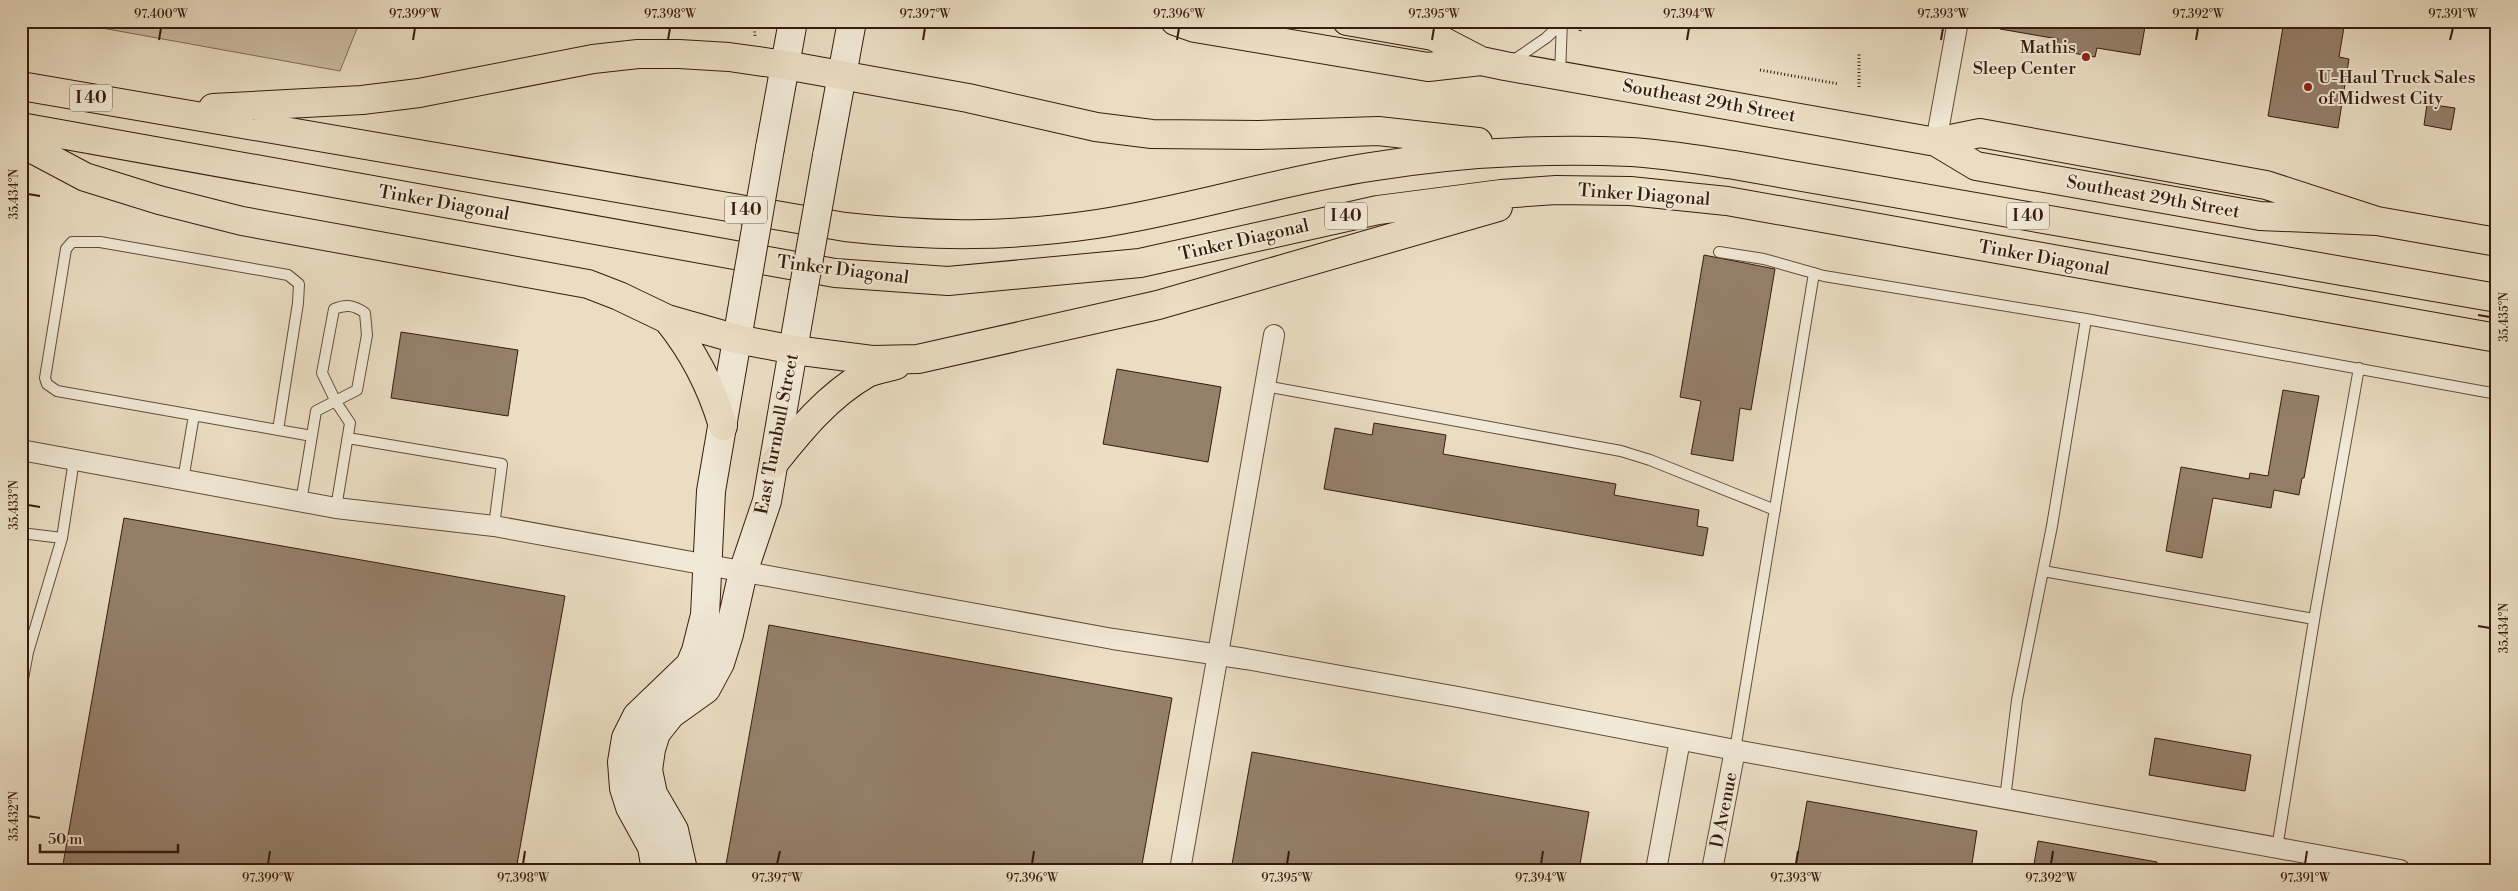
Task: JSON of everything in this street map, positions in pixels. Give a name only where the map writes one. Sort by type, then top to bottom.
[{"type":"main road","name":"Southeast 29th Street","points":[[1175,21],[1195,28],[1428,67],[1493,64],[1936,142],[1976,166],[2260,216],[2377,221],[2497,242]]},
{"type":"main road","name":"Southeast 29th Street","points":[[1348,21],[1433,36],[1493,64]]},
{"type":"main road","points":[[161,110],[362,100],[419,93],[593,59],[638,54],[729,57],[785,64],[968,98],[1096,127],[1152,134],[1259,135],[1378,131],[1557,150]]},
{"type":"main road","name":"I 40","points":[[21,86],[836,226],[912,234],[978,236],[1098,224],[1371,167],[1488,152],[1557,150],[1633,152],[1734,165],[2497,298]]},
{"type":"main road","name":"Tinker Diagonal","points":[[21,127],[834,273],[948,281],[1140,263],[1378,210],[1501,194],[1556,190],[1630,191],[1727,201],[2497,338]]},
{"type":"main road","points":[[21,143],[85,177],[159,200],[242,221],[588,284],[619,296],[667,319],[737,339],[794,350],[872,360],[918,359]]},
{"type":"main road","points":[[774,463],[807,421],[868,373],[918,359],[1158,305],[1556,190]]},
{"type":"main road","points":[[667,319],[686,343],[700,366],[712,390],[723,426]]},
{"type":"street","points":[[656,870],[652,847],[630,807],[624,788],[622,762],[626,738],[637,716],[650,701],[690,665],[696,651],[705,616],[711,492],[793,21]]},
{"type":"street","name":"East Turnbull Street","points":[[683,870],[674,830],[653,794],[648,770],[650,749],[656,733],[671,714],[706,689],[715,672],[730,634],[743,572],[767,501],[852,21]]},
{"type":"street","points":[[1936,142],[1958,21]]},
{"type":"street","points":[[1180,870],[1274,335]]},
{"type":"street","points":[[21,450],[336,508],[494,526],[1113,639],[1458,697],[1680,740],[2400,870]]},
{"type":"street","points":[[1656,870],[1680,740]]},
{"type":"street","name":"D Avenue","points":[[1712,870],[1736,750]]},
{"type":"lane","points":[[1493,64],[1546,38],[1562,22]]},
{"type":"lane","points":[[1560,75],[1562,22]]},
{"type":"lane","points":[[278,430],[298,303],[299,284],[288,275],[100,242],[82,240],[72,242],[66,249],[45,378],[47,384],[57,390],[194,415],[278,430],[312,436]]},
{"type":"lane","points":[[1719,252],[1764,259],[1814,274],[1973,302],[2086,319],[2497,394]]},
{"type":"lane","points":[[1736,750],[1814,274]]},
{"type":"lane","points":[[300,502],[316,411],[336,402],[357,390],[367,335],[365,313],[358,308],[345,305],[334,308],[322,373],[336,402],[350,423],[336,508]]},
{"type":"lane","points":[[2005,799],[2016,700],[2042,571],[2086,319]]},
{"type":"lane","points":[[2277,848],[2314,619],[2359,368]]},
{"type":"lane","points":[[1265,386],[1620,452],[1650,460],[1775,510]]},
{"type":"lane","points":[[183,480],[194,415]]},
{"type":"lane","points":[[348,438],[502,464],[494,526]]},
{"type":"lane","points":[[21,690],[28,652],[62,538],[74,460]]},
{"type":"lane","points":[[21,533],[62,538]]},
{"type":"lane","points":[[2042,571],[2314,619]]},
{"type":"path","points":[[754,21],[755,36]]},
{"type":"path","points":[[1580,31],[1582,21]]},
{"type":"path","points":[[1859,53],[1859,87]]},
{"type":"path","points":[[1760,70],[1839,84]]},
{"type":"shaded area","points":[[63,21],[360,21],[340,71]]},
{"type":"building","points":[[2001,21],[2146,21],[2140,55],[2097,48],[2095,57],[2056,50],[2058,39],[2000,29]]},
{"type":"building","name":"U-Haul Truck Sales of Midwest City","points":[[2284,21],[2345,21],[2339,57],[2349,59],[2338,128],[2268,116]]},
{"type":"building","points":[[2427,104],[2455,108],[2451,130],[2424,125]]},
{"type":"building","points":[[1704,255],[1775,269],[1751,410],[1740,408],[1733,461],[1691,454],[1701,401],[1680,397]]},
{"type":"building","points":[[401,332],[518,350],[508,416],[391,398]]},
{"type":"building","points":[[1117,369],[1221,387],[1208,462],[1103,444]]},
{"type":"building","points":[[2283,390],[2319,396],[2304,478],[2302,478],[2299,495],[2274,490],[2271,508],[2213,498],[2202,558],[2166,551],[2181,467],[2249,479],[2250,473],[2268,476]]},
{"type":"building","points":[[1374,423],[1446,435],[1443,454],[1616,484],[1614,495],[1699,510],[1697,526],[1708,528],[1703,556],[1324,489],[1335,428],[1372,435]]},
{"type":"building","points":[[124,518],[565,596],[516,870],[62,870]]},
{"type":"building","points":[[769,625],[1172,698],[1141,870],[725,870]]},
{"type":"building","points":[[2155,738],[2251,755],[2245,791],[2149,775]]},
{"type":"building","points":[[1252,752],[1589,812],[1579,870],[1231,870]]},
{"type":"building","points":[[1807,801],[1977,831],[1971,870],[1795,870]]},
{"type":"building","points":[[2038,841],[2157,862],[2156,870],[2033,870]]},
{"type":"place","name":"Mathis Sleep Center","points":[[2086,57]]},
{"type":"place","name":"U-Haul Truck Sales of Midwest City","points":[[2308,87]]}]
